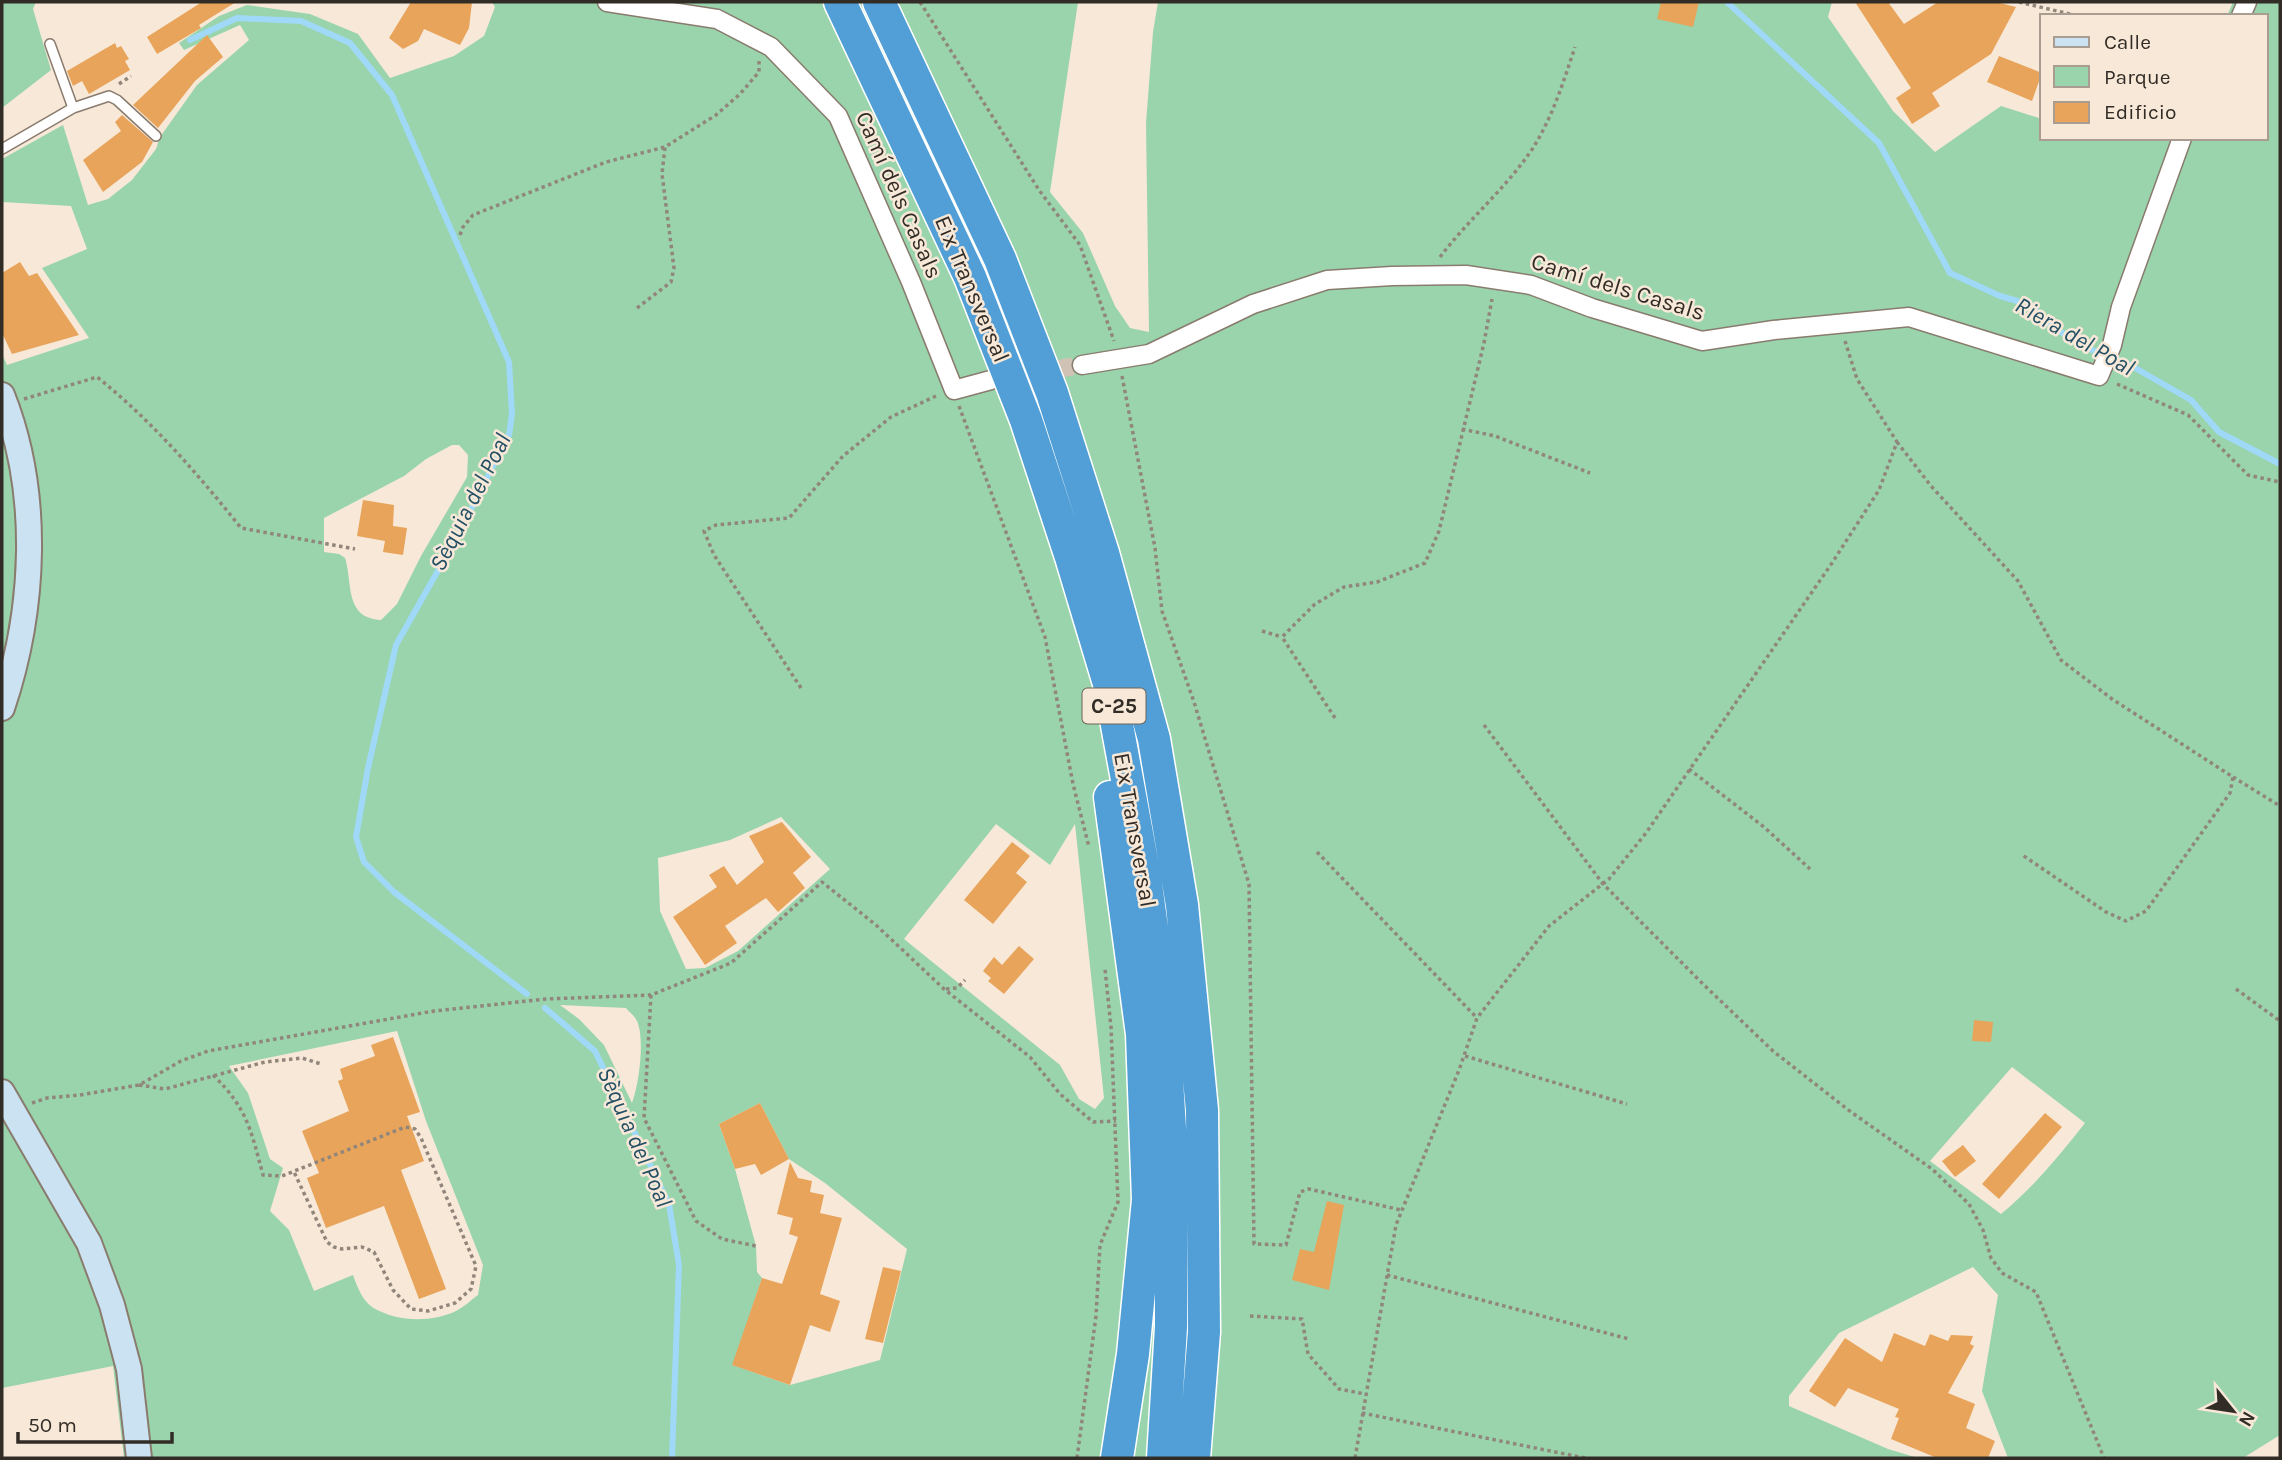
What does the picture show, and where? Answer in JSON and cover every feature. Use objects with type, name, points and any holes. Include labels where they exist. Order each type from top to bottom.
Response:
[{"type":"highway","name":"Eix Transversal","points":[[840,2],[970,277],[1026,420],[1110,687],[1145,877],[1162,1000],[1171,1144],[1171,1327],[1163,1458]]},
{"type":"highway","name":"Eix Transversal","points":[[879,2],[1000,259],[1052,393],[1103,553],[1154,739],[1182,905],[1202,1110],[1203,1332],[1194,1458]]},
{"type":"highway","points":[[1071,558],[1108,782],[1142,1034],[1148,1200],[1133,1354],[1117,1458]]},
{"type":"highway","points":[[1203,1332],[1210,1458]]},
{"type":"street","name":"Camí dels Casals","points":[[607,2],[717,19],[771,47],[838,116],[911,282],[954,390]]},
{"type":"street","points":[[2101,372],[2181,140]]},
{"type":"street","name":"Camí dels Casals","points":[[1082,365],[1149,354],[1253,304],[1326,280],[1466,275],[1531,285],[1592,308],[1702,341],[1774,330],[1909,317],[2101,372]]},
{"type":"street","points":[[954,390],[991,380]]},
{"type":"street","points":[[2,708],[23,621],[30,528],[22,471],[4,400]]},
{"type":"street","points":[[2,1092],[89,1243],[112,1305],[129,1369],[139,1458]]},
{"type":"lane","points":[[50,44],[73,108]]},
{"type":"lane","points":[[2,149],[73,108],[109,96],[117,100],[156,136]]},
{"type":"path","points":[[920,2],[1039,190],[1080,245],[1110,324],[1155,548],[1162,611],[1194,702],[1250,884],[1254,1244],[1286,1245],[1300,1192],[1309,1189],[1401,1210]]},
{"type":"path","points":[[2019,2],[2070,14]]},
{"type":"path","points":[[460,235],[473,215],[606,162],[665,148],[716,115],[740,94],[759,72],[760,42]]},
{"type":"path","points":[[1426,275],[1450,243],[1530,152],[1556,102],[1575,47]]},
{"type":"path","points":[[637,308],[671,282],[674,268],[662,174],[665,148]]},
{"type":"path","points":[[1282,637],[1315,604],[1344,587],[1377,582],[1425,563],[1439,531],[1484,343],[1495,279]]},
{"type":"path","points":[[1841,325],[1857,379],[1897,442],[1931,486],[2018,581],[2061,660],[2112,699],[2280,806]]},
{"type":"path","points":[[2101,372],[2188,415],[2248,475],[2280,481]]},
{"type":"path","points":[[4,400],[97,377],[131,404],[190,465],[241,528],[355,549]]},
{"type":"path","points":[[801,688],[713,555],[704,531],[716,525],[789,518],[843,456],[891,417],[954,390],[1045,637],[1073,784],[1090,850]]},
{"type":"path","points":[[1462,429],[1495,436],[1590,473]]},
{"type":"path","points":[[1355,1458],[1395,1225],[1464,1056],[1477,1017],[1549,926],[1604,884],[1646,833],[1832,563],[1879,490],[1897,442]]},
{"type":"path","points":[[1262,631],[1282,637],[1335,718]]},
{"type":"path","points":[[1484,725],[1604,884],[1773,1051],[1851,1112],[1932,1169],[1969,1204],[1983,1230],[1991,1258],[2002,1273],[2036,1292],[2104,1458]]},
{"type":"path","points":[[1689,769],[1764,827],[1810,869]]},
{"type":"path","points":[[2021,854],[2106,912],[2126,921],[2146,911],[2230,793],[2233,777]]},
{"type":"path","points":[[1317,852],[1477,1017]]},
{"type":"path","points":[[139,1085],[208,1051],[394,1018],[546,999],[651,995],[731,963],[822,882],[876,925],[944,989],[1030,1057],[1060,1094],[1093,1122],[1116,1121]]},
{"type":"path","points":[[1077,1458],[1096,1316],[1100,1245],[1118,1202],[1116,1121],[1104,958]]},
{"type":"path","points":[[944,989],[957,988],[965,980]]},
{"type":"path","points":[[2236,989],[2280,1021]]},
{"type":"path","points":[[651,995],[645,1118],[696,1221],[722,1239],[756,1246]]},
{"type":"path","points":[[1464,1056],[1627,1104]]},
{"type":"path","points":[[15,1114],[27,1104],[47,1098],[139,1085],[165,1089],[265,1062],[302,1058],[321,1064]]},
{"type":"path","points":[[213,1075],[227,1088],[247,1117],[263,1175],[282,1177],[294,1172],[404,1127],[415,1129],[476,1266],[471,1289],[455,1303],[428,1311],[411,1309],[393,1290],[374,1252],[362,1247],[342,1249],[327,1242],[294,1172]]},
{"type":"path","points":[[1387,1275],[1629,1339]]},
{"type":"path","points":[[1250,1316],[1302,1319],[1308,1354],[1339,1389],[1365,1394]]},
{"type":"path","points":[[1362,1413],[1585,1458]]},
{"type":"green space","points":[[2,2],[36,2],[33,9],[51,70],[2,108]]},
{"type":"green space","points":[[492,2],[1078,2],[1050,192],[1083,233],[1115,306],[1130,328],[1149,332],[1146,123],[1158,2],[1832,2],[1828,17],[1893,111],[1935,152],[2001,106],[2040,118],[2040,140],[2268,140],[2268,14],[2228,14],[2233,2],[2280,2],[2280,1435],[2243,1458],[2008,1458],[1982,1391],[1998,1295],[1973,1267],[1839,1333],[1789,1396],[1789,1406],[1888,1449],[1918,1458],[124,1458],[113,1366],[2,1388],[2,354],[7,365],[89,338],[42,268],[87,249],[71,206],[2,202],[2,159],[63,125],[88,205],[108,199],[132,180],[156,149],[160,137],[197,85],[249,40],[240,25],[184,50],[179,43],[219,16],[247,5],[310,14],[358,34],[390,78],[454,56],[484,36],[495,7]],"holes":[[[452,445],[459,445],[468,455],[467,477],[421,556],[397,604],[381,620],[369,618],[355,606],[345,558],[339,554],[324,552],[324,518],[404,476],[426,459]],[[781,817],[830,869],[738,951],[705,968],[686,969],[660,911],[658,858],[730,840]],[[996,824],[1050,865],[1075,824],[1104,1098],[1095,1109],[1079,1099],[1060,1065],[904,939]],[[560,1005],[626,1008],[635,1017],[641,1050],[632,1103],[604,1045],[579,1019]],[[397,1031],[426,1121],[483,1265],[478,1295],[446,1315],[414,1319],[392,1316],[372,1307],[363,1297],[353,1275],[314,1291],[289,1230],[270,1211],[283,1168],[270,1159],[248,1093],[229,1066]],[[2012,1067],[2085,1123],[2035,1182],[2001,1214],[1930,1161]],[[760,1103],[789,1159],[825,1183],[907,1249],[880,1360],[790,1385],[733,1365],[762,1278],[757,1272],[756,1246],[735,1169],[719,1124]]]},
{"type":"building","points":[[202,2],[236,2],[199,25],[201,28],[157,54],[147,37]]},
{"type":"building","points":[[411,2],[472,2],[469,28],[460,45],[424,29],[418,41],[403,49],[389,38]]},
{"type":"building","points":[[1661,2],[1699,2],[1693,27],[1657,19]]},
{"type":"building","points":[[1855,2],[1888,2],[1904,24],[1938,2],[1996,2],[2016,7],[1991,54],[1932,93],[1940,106],[1912,124],[1896,98],[1911,88]]},
{"type":"building","points":[[207,35],[223,57],[195,81],[158,128],[133,105]]},
{"type":"building","points":[[115,43],[117,48],[121,46],[129,59],[125,61],[130,70],[89,94],[82,81],[73,86],[67,71]]},
{"type":"building","points":[[1999,56],[2040,72],[2032,101],[1987,82]]},
{"type":"building","points":[[122,115],[153,142],[142,162],[103,192],[83,160],[121,131],[115,122]]},
{"type":"building","points":[[20,262],[29,276],[37,273],[79,335],[12,354],[2,333],[2,273]]},
{"type":"building","points":[[363,500],[394,505],[393,526],[407,528],[403,555],[383,552],[385,541],[357,536]]},
{"type":"building","points":[[782,822],[811,857],[793,873],[805,888],[778,912],[766,898],[725,926],[737,943],[705,965],[673,917],[717,887],[709,875],[724,866],[737,885],[764,862],[749,836]]},
{"type":"building","points":[[1012,842],[1030,856],[1016,873],[1027,882],[993,924],[964,900]]},
{"type":"building","points":[[1019,946],[1034,959],[1004,994],[988,981],[991,978],[983,971],[994,957],[1002,965]]},
{"type":"building","points":[[1974,1020],[1993,1022],[1991,1042],[1972,1041]]},
{"type":"building","points":[[393,1037],[420,1112],[407,1116],[424,1161],[401,1170],[446,1289],[419,1299],[384,1206],[326,1228],[307,1178],[319,1173],[302,1131],[349,1111],[338,1081],[343,1079],[340,1069],[375,1056],[371,1045]]},
{"type":"building","points":[[760,1103],[789,1159],[761,1175],[755,1164],[735,1169],[719,1124]]},
{"type":"building","points":[[2045,1113],[2062,1127],[1999,1199],[1982,1184]]},
{"type":"building","points":[[1963,1145],[1976,1161],[1955,1177],[1942,1161]]},
{"type":"building","points":[[790,1162],[798,1178],[812,1181],[810,1192],[824,1195],[820,1213],[842,1218],[820,1294],[840,1301],[830,1332],[810,1325],[790,1385],[732,1365],[762,1278],[782,1284],[798,1237],[789,1234],[793,1218],[777,1214]]},
{"type":"building","points":[[1327,1201],[1344,1205],[1329,1290],[1292,1280],[1300,1249],[1314,1252]]},
{"type":"building","points":[[883,1267],[901,1271],[883,1343],[865,1339]]},
{"type":"building","points":[[1894,1333],[1925,1346],[1930,1334],[1948,1341],[1951,1335],[1973,1336],[1970,1344],[1974,1346],[1948,1393],[1975,1404],[1966,1428],[1995,1441],[1988,1458],[1937,1458],[1891,1439],[1899,1418],[1895,1417],[1899,1409],[1848,1388],[1835,1407],[1809,1391],[1845,1338],[1882,1362]]},
{"type":"waterway","name":"Riera del Poal","points":[[1727,2],[1879,143],[1950,273],[2000,296],[2031,305],[2051,326],[2087,348],[2130,365],[2191,400],[2219,432],[2280,464]]},
{"type":"waterway","name":"Sèquia del Poal","points":[[190,40],[237,18],[301,21],[350,43],[392,95],[509,362],[512,414],[509,435],[453,544],[396,645],[368,768],[356,837],[364,862],[394,892],[527,994]]},
{"type":"waterway","name":"Sèquia del Poal","points":[[545,1008],[595,1051],[669,1204],[679,1265],[672,1458]]},
{"type":"tunnel","points":[[1002,378],[1082,365]]}]
